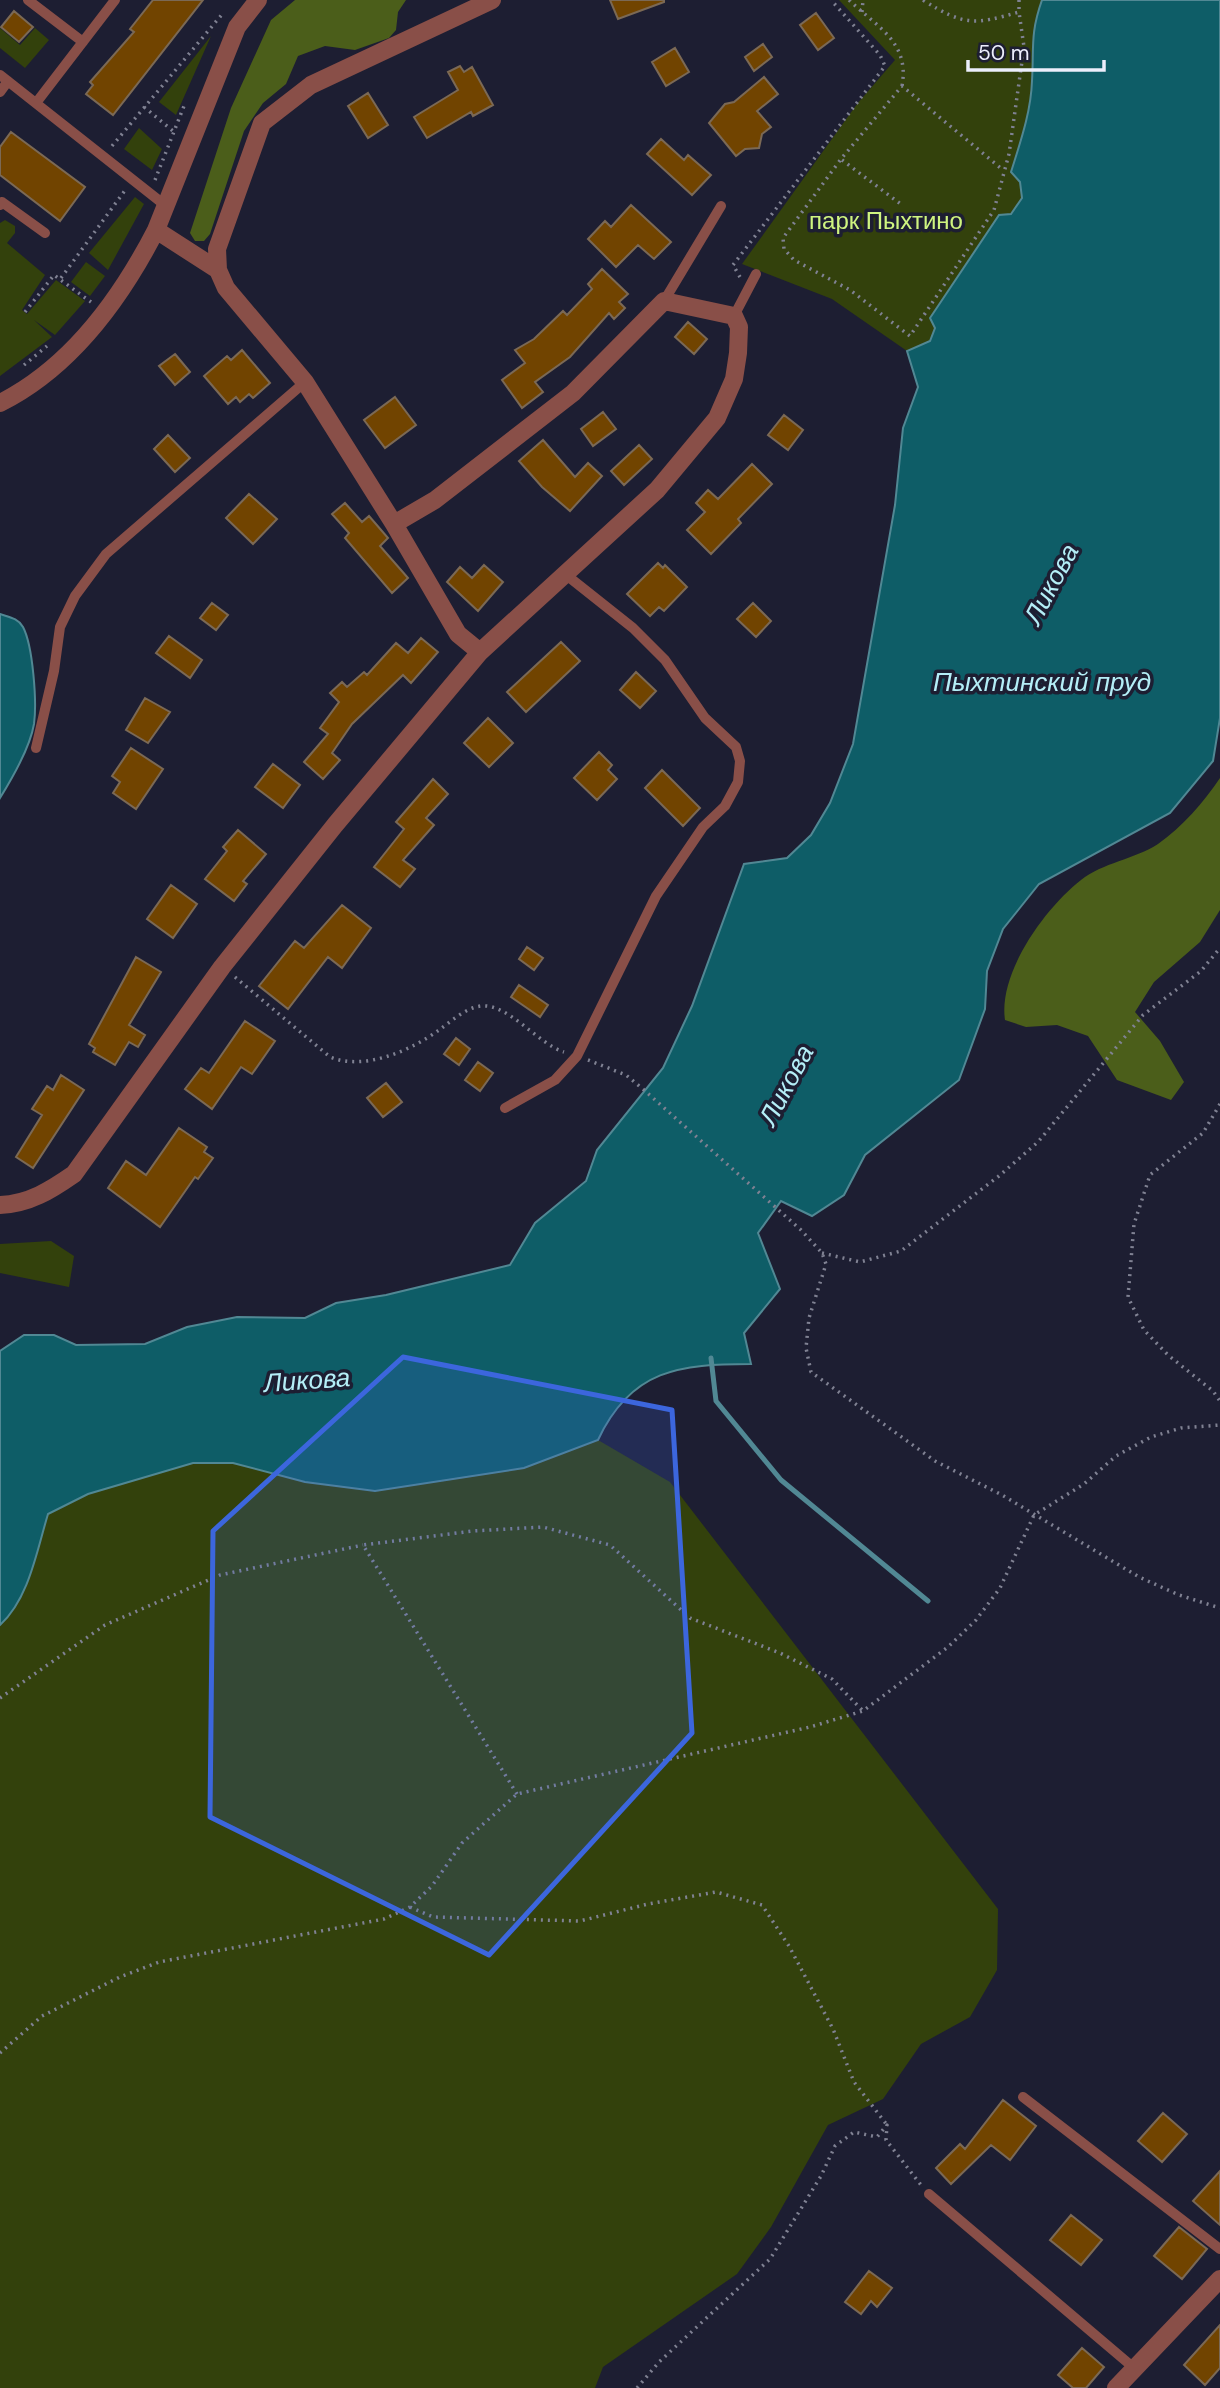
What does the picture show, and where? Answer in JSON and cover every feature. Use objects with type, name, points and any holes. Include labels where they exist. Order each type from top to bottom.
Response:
[{"type":"street","points":[[0,403],[79,346],[140,260],[166,206],[237,27],[258,0]]},
{"type":"street","points":[[480,652],[458,634],[394,524],[305,382],[226,288],[218,271],[217,249],[262,122],[311,85],[492,0]]},
{"type":"street","points":[[156,230],[218,271]]},
{"type":"street","points":[[0,1205],[15,1205],[38,1196],[74,1174],[222,967],[480,652],[656,490],[717,418],[734,379],[738,327],[734,317],[664,301],[573,393],[435,499],[394,524]]},
{"type":"street","points":[[1116,2388],[1220,2279]]},
{"type":"lane","points":[[28,0],[83,42]]},
{"type":"lane","points":[[36,103],[115,0]]},
{"type":"lane","points":[[0,92],[4,78],[134,178],[166,206]]},
{"type":"lane","points":[[0,205],[2,202],[44,233]]},
{"type":"lane","points":[[664,301],[721,206]]},
{"type":"lane","points":[[734,317],[756,274]]},
{"type":"lane","points":[[36,748],[54,671],[60,627],[75,596],[106,554],[305,382]]},
{"type":"lane","points":[[505,1108],[555,1080],[578,1056],[656,896],[703,827],[725,806],[738,782],[740,761],[736,747],[705,718],[665,660],[632,628],[565,574]]},
{"type":"lane","points":[[1023,2097],[1220,2249]]},
{"type":"lane","points":[[929,2194],[1134,2368]]},
{"type":"path","points":[[747,291],[733,265],[885,66],[880,55],[831,0]]},
{"type":"path","points":[[849,0],[891,38],[901,54],[905,70],[902,86],[841,159],[783,238],[784,249],[794,260],[850,290],[910,335],[994,210],[1009,154],[1024,47],[1019,0]]},
{"type":"path","points":[[862,12],[863,0]]},
{"type":"path","points":[[923,0],[945,13],[979,23],[1019,12]]},
{"type":"path","points":[[104,156],[229,6],[218,31]]},
{"type":"path","points":[[902,86],[1003,170]]},
{"type":"path","points":[[152,193],[157,169],[184,106]]},
{"type":"path","points":[[144,107],[173,131]]},
{"type":"path","points":[[841,159],[902,205]]},
{"type":"path","points":[[61,278],[134,178]]},
{"type":"path","points":[[25,312],[54,275],[91,301],[83,310]]},
{"type":"path","points":[[16,371],[48,345]]},
{"type":"path","points":[[822,1253],[860,1262],[901,1251],[999,1176],[1038,1142],[1143,1015],[1200,971],[1220,948]]},
{"type":"path","points":[[222,967],[330,1057],[346,1064],[406,1049],[467,1010],[482,1006],[496,1007],[559,1051],[626,1075],[802,1230],[822,1253],[826,1264],[809,1318],[806,1348],[811,1372],[935,1461],[1002,1494],[1139,1577],[1179,1595],[1220,1608]]},
{"type":"path","points":[[1220,1104],[1203,1133],[1150,1175],[1134,1224],[1128,1297],[1144,1330],[1168,1355],[1213,1391],[1220,1401]]},
{"type":"path","points":[[0,2053],[43,2016],[120,1977],[159,1962],[384,1919],[410,1907],[432,1886],[462,1843],[517,1794],[810,1727],[863,1711],[948,1647],[976,1620],[1000,1588],[1034,1515],[1084,1484],[1116,1456],[1151,1437],[1181,1428],[1220,1424]]},
{"type":"path","points":[[0,1698],[105,1625],[220,1575],[362,1545],[473,1531],[543,1527],[610,1545],[690,1618],[780,1653],[832,1679],[863,1711]]},
{"type":"path","points":[[362,1545],[517,1794]]},
{"type":"path","points":[[410,1907],[433,1917],[580,1922],[648,1904],[716,1892],[762,1905],[789,1946],[833,2029],[854,2082],[887,2124],[886,2140],[929,2194]]},
{"type":"path","points":[[637,2388],[659,2362],[770,2259],[821,2176],[835,2146],[854,2132],[877,2137],[887,2124]]},
{"type":"highlighted area","points":[[403,1357],[672,1410],[692,1733],[489,1955],[210,1817],[213,1531]]},
{"type":"green space","points":[[295,0],[406,0],[398,12],[396,30],[389,38],[355,50],[325,46],[298,56],[286,84],[263,103],[244,131],[210,234],[204,241],[195,241],[190,233],[231,108],[271,20]]},
{"type":"green space","name":"парк Пыхтино","points":[[839,0],[1042,0],[1034,32],[1030,104],[1011,172],[1020,182],[1022,198],[1011,214],[999,215],[931,317],[935,328],[930,341],[907,351],[832,299],[742,264],[857,104],[895,60]]},
{"type":"green space","points":[[0,28],[20,45],[35,28],[49,40],[25,68],[0,48]]},
{"type":"green space","points":[[211,36],[176,115],[159,102]]},
{"type":"green space","points":[[139,128],[162,149],[152,170],[124,149]]},
{"type":"green space","points":[[135,197],[144,204],[108,270],[89,253]]},
{"type":"green space","points":[[5,220],[15,226],[15,233],[7,243],[45,275],[22,310],[27,314],[56,280],[85,301],[55,335],[34,320],[52,337],[0,376],[0,223]]},
{"type":"green space","points":[[86,262],[105,276],[90,296],[71,282]]},
{"type":"green space","points":[[1220,778],[1220,910],[1200,942],[1154,982],[1135,1012],[1160,1041],[1184,1082],[1171,1100],[1117,1080],[1088,1036],[1057,1025],[1026,1027],[1005,1020],[1005,1002],[1016,962],[1039,924],[1067,892],[1089,874],[1158,844],[1192,814]]},
{"type":"green space","points":[[51,1241],[74,1256],[69,1287],[0,1273],[0,1244]]},
{"type":"green space","points":[[598,1440],[670,1482],[998,1909],[997,1970],[970,2017],[921,2044],[883,2099],[828,2125],[771,2227],[737,2274],[603,2367],[595,2388],[0,2388],[0,1625],[10,1614],[25,1588],[48,1514],[88,1494],[193,1463],[233,1463],[305,1482],[375,1491],[524,1468]]},
{"type":"water","name":"Пыхтинский пруд","points":[[1042,0],[1220,0],[1220,718],[1213,761],[1170,813],[1039,884],[1003,929],[987,971],[985,1009],[959,1080],[865,1155],[844,1195],[812,1216],[781,1201],[758,1233],[780,1289],[744,1333],[751,1364],[702,1366],[660,1375],[626,1398],[611,1416],[598,1440],[524,1468],[375,1491],[305,1482],[233,1463],[193,1463],[88,1494],[48,1514],[25,1588],[10,1614],[0,1625],[0,1351],[24,1335],[54,1335],[76,1345],[145,1344],[187,1327],[237,1317],[305,1318],[336,1303],[386,1295],[510,1265],[535,1223],[586,1181],[597,1150],[663,1068],[692,1006],[744,864],[787,858],[811,835],[830,803],[853,744],[895,505],[903,428],[918,387],[907,351],[930,341],[935,328],[930,318],[999,215],[1011,214],[1022,198],[1020,182],[1011,172],[1030,104],[1034,32]]},
{"type":"water","points":[[0,614],[13,618],[23,627],[32,660],[35,702],[34,724],[29,743],[0,798]]},
{"type":"building","points":[[153,0],[203,0],[113,115],[86,94],[93,85],[90,82],[134,32],[130,29]]},
{"type":"building","points":[[610,0],[664,0],[664,2],[618,19]]},
{"type":"building","points":[[14,11],[33,27],[19,42],[1,27]]},
{"type":"building","points":[[816,13],[834,38],[818,50],[800,25]]},
{"type":"building","points":[[763,44],[772,57],[754,71],[745,57]]},
{"type":"building","points":[[675,48],[689,72],[666,86],[652,62]]},
{"type":"building","points":[[460,66],[464,72],[472,67],[493,105],[473,116],[471,112],[427,138],[414,117],[458,90],[448,72]]},
{"type":"building","points":[[764,77],[778,94],[757,111],[771,127],[762,134],[759,148],[745,149],[736,156],[709,123],[725,104],[734,102]]},
{"type":"building","points":[[368,93],[388,125],[368,138],[348,106]]},
{"type":"building","points":[[11,132],[85,187],[60,221],[0,175],[0,147]]},
{"type":"building","points":[[661,139],[684,160],[688,155],[711,175],[692,195],[647,154]]},
{"type":"building","points":[[631,205],[671,242],[654,259],[638,245],[616,267],[588,239],[605,221],[611,227]]},
{"type":"building","points":[[602,269],[628,294],[619,302],[625,308],[614,319],[609,313],[570,357],[535,382],[543,392],[522,408],[502,380],[525,363],[515,350],[534,339],[563,311],[567,315],[592,289],[588,284]]},
{"type":"building","points":[[688,322],[707,339],[694,354],[675,337]]},
{"type":"building","points":[[242,350],[270,383],[253,398],[249,394],[240,402],[236,397],[228,404],[204,376],[227,356],[231,360]]},
{"type":"building","points":[[175,354],[190,372],[175,385],[159,366]]},
{"type":"building","points":[[395,397],[416,425],[385,448],[364,420]]},
{"type":"building","points":[[603,412],[616,429],[593,446],[581,429]]},
{"type":"building","points":[[784,415],[803,430],[788,450],[768,435]]},
{"type":"building","points":[[168,435],[190,458],[175,472],[154,449]]},
{"type":"building","points":[[543,440],[575,477],[588,463],[602,476],[570,511],[542,487],[519,461]]},
{"type":"building","points":[[639,445],[652,459],[624,485],[611,471]]},
{"type":"building","points":[[752,464],[772,484],[738,519],[741,523],[711,554],[687,530],[705,512],[696,503],[708,490],[718,499]]},
{"type":"building","points":[[249,494],[277,519],[253,544],[226,518]]},
{"type":"building","points":[[345,503],[362,522],[369,516],[388,538],[380,546],[408,578],[392,593],[345,538],[349,533],[332,514]]},
{"type":"building","points":[[658,563],[663,568],[665,565],[687,587],[664,611],[659,607],[650,616],[627,594]]},
{"type":"building","points":[[484,565],[503,582],[478,611],[447,582],[460,567],[472,578]]},
{"type":"building","points":[[212,603],[228,615],[216,630],[200,618]]},
{"type":"building","points":[[753,603],[771,621],[756,637],[737,619]]},
{"type":"building","points":[[169,636],[202,660],[190,678],[156,653]]},
{"type":"building","points":[[421,638],[438,652],[411,683],[403,675],[352,724],[332,753],[340,760],[323,779],[304,762],[328,734],[320,728],[339,702],[330,693],[342,682],[347,687],[364,672],[367,675],[396,643],[408,653]]},
{"type":"building","points":[[561,642],[580,661],[526,712],[507,692]]},
{"type":"building","points":[[636,672],[656,691],[640,708],[620,690]]},
{"type":"building","points":[[145,698],[170,712],[148,743],[126,730]]},
{"type":"building","points":[[488,718],[513,743],[489,767],[464,743]]},
{"type":"building","points":[[131,748],[163,769],[136,809],[113,793],[120,782],[112,776]]},
{"type":"building","points":[[599,752],[612,765],[608,770],[617,779],[597,800],[574,778]]},
{"type":"building","points":[[273,764],[300,785],[283,808],[255,787]]},
{"type":"building","points":[[662,770],[700,808],[683,826],[645,788]]},
{"type":"building","points":[[433,779],[448,794],[426,818],[434,825],[403,860],[415,869],[400,887],[374,867],[404,829],[396,822]]},
{"type":"building","points":[[238,830],[266,854],[243,881],[247,884],[234,901],[205,879],[227,851],[223,847]]},
{"type":"building","points":[[171,885],[197,904],[173,938],[147,919]]},
{"type":"building","points":[[342,905],[371,928],[342,968],[328,957],[288,1009],[259,986],[295,941],[304,948]]},
{"type":"building","points":[[527,947],[543,958],[534,970],[519,959]]},
{"type":"building","points":[[136,957],[161,972],[129,1025],[145,1035],[138,1047],[129,1042],[115,1065],[93,1052],[95,1048],[89,1044]]},
{"type":"building","points":[[519,985],[548,1005],[540,1017],[511,997]]},
{"type":"building","points":[[245,1021],[275,1041],[252,1074],[241,1067],[212,1109],[185,1089],[201,1068],[209,1073]]},
{"type":"building","points":[[456,1038],[470,1049],[459,1065],[444,1054]]},
{"type":"building","points":[[478,1062],[493,1073],[480,1091],[465,1080]]},
{"type":"building","points":[[61,1075],[84,1090],[33,1168],[16,1157],[42,1115],[32,1109],[47,1086],[53,1090]]},
{"type":"building","points":[[386,1083],[402,1102],[383,1117],[367,1098]]},
{"type":"building","points":[[179,1128],[207,1147],[204,1152],[213,1158],[198,1179],[195,1177],[160,1227],[108,1188],[126,1161],[146,1175]]},
{"type":"building","points":[[1003,2100],[1036,2126],[1010,2160],[991,2145],[951,2184],[936,2168],[960,2144],[965,2149]]},
{"type":"building","points":[[1163,2113],[1187,2134],[1162,2162],[1138,2141]]},
{"type":"building","points":[[1220,2171],[1220,2225],[1193,2201]]},
{"type":"building","points":[[1071,2215],[1102,2240],[1081,2265],[1050,2240]]},
{"type":"building","points":[[1179,2227],[1207,2249],[1182,2279],[1154,2256]]},
{"type":"building","points":[[869,2271],[892,2288],[877,2307],[871,2301],[861,2314],[845,2302]]},
{"type":"building","points":[[1220,2325],[1220,2368],[1205,2385],[1184,2365]]},
{"type":"building","points":[[1082,2348],[1104,2367],[1086,2388],[1073,2388],[1058,2375]]},
{"type":"waterway","points":[[711,1358],[716,1401],[781,1480],[928,1601]]},
{"type":"water label","name":"Ликова","points":[[1051,584]]},
{"type":"water label","name":"Ликова","points":[[786,1085]]},
{"type":"water label","name":"Ликова","points":[[307,1380]]}]
